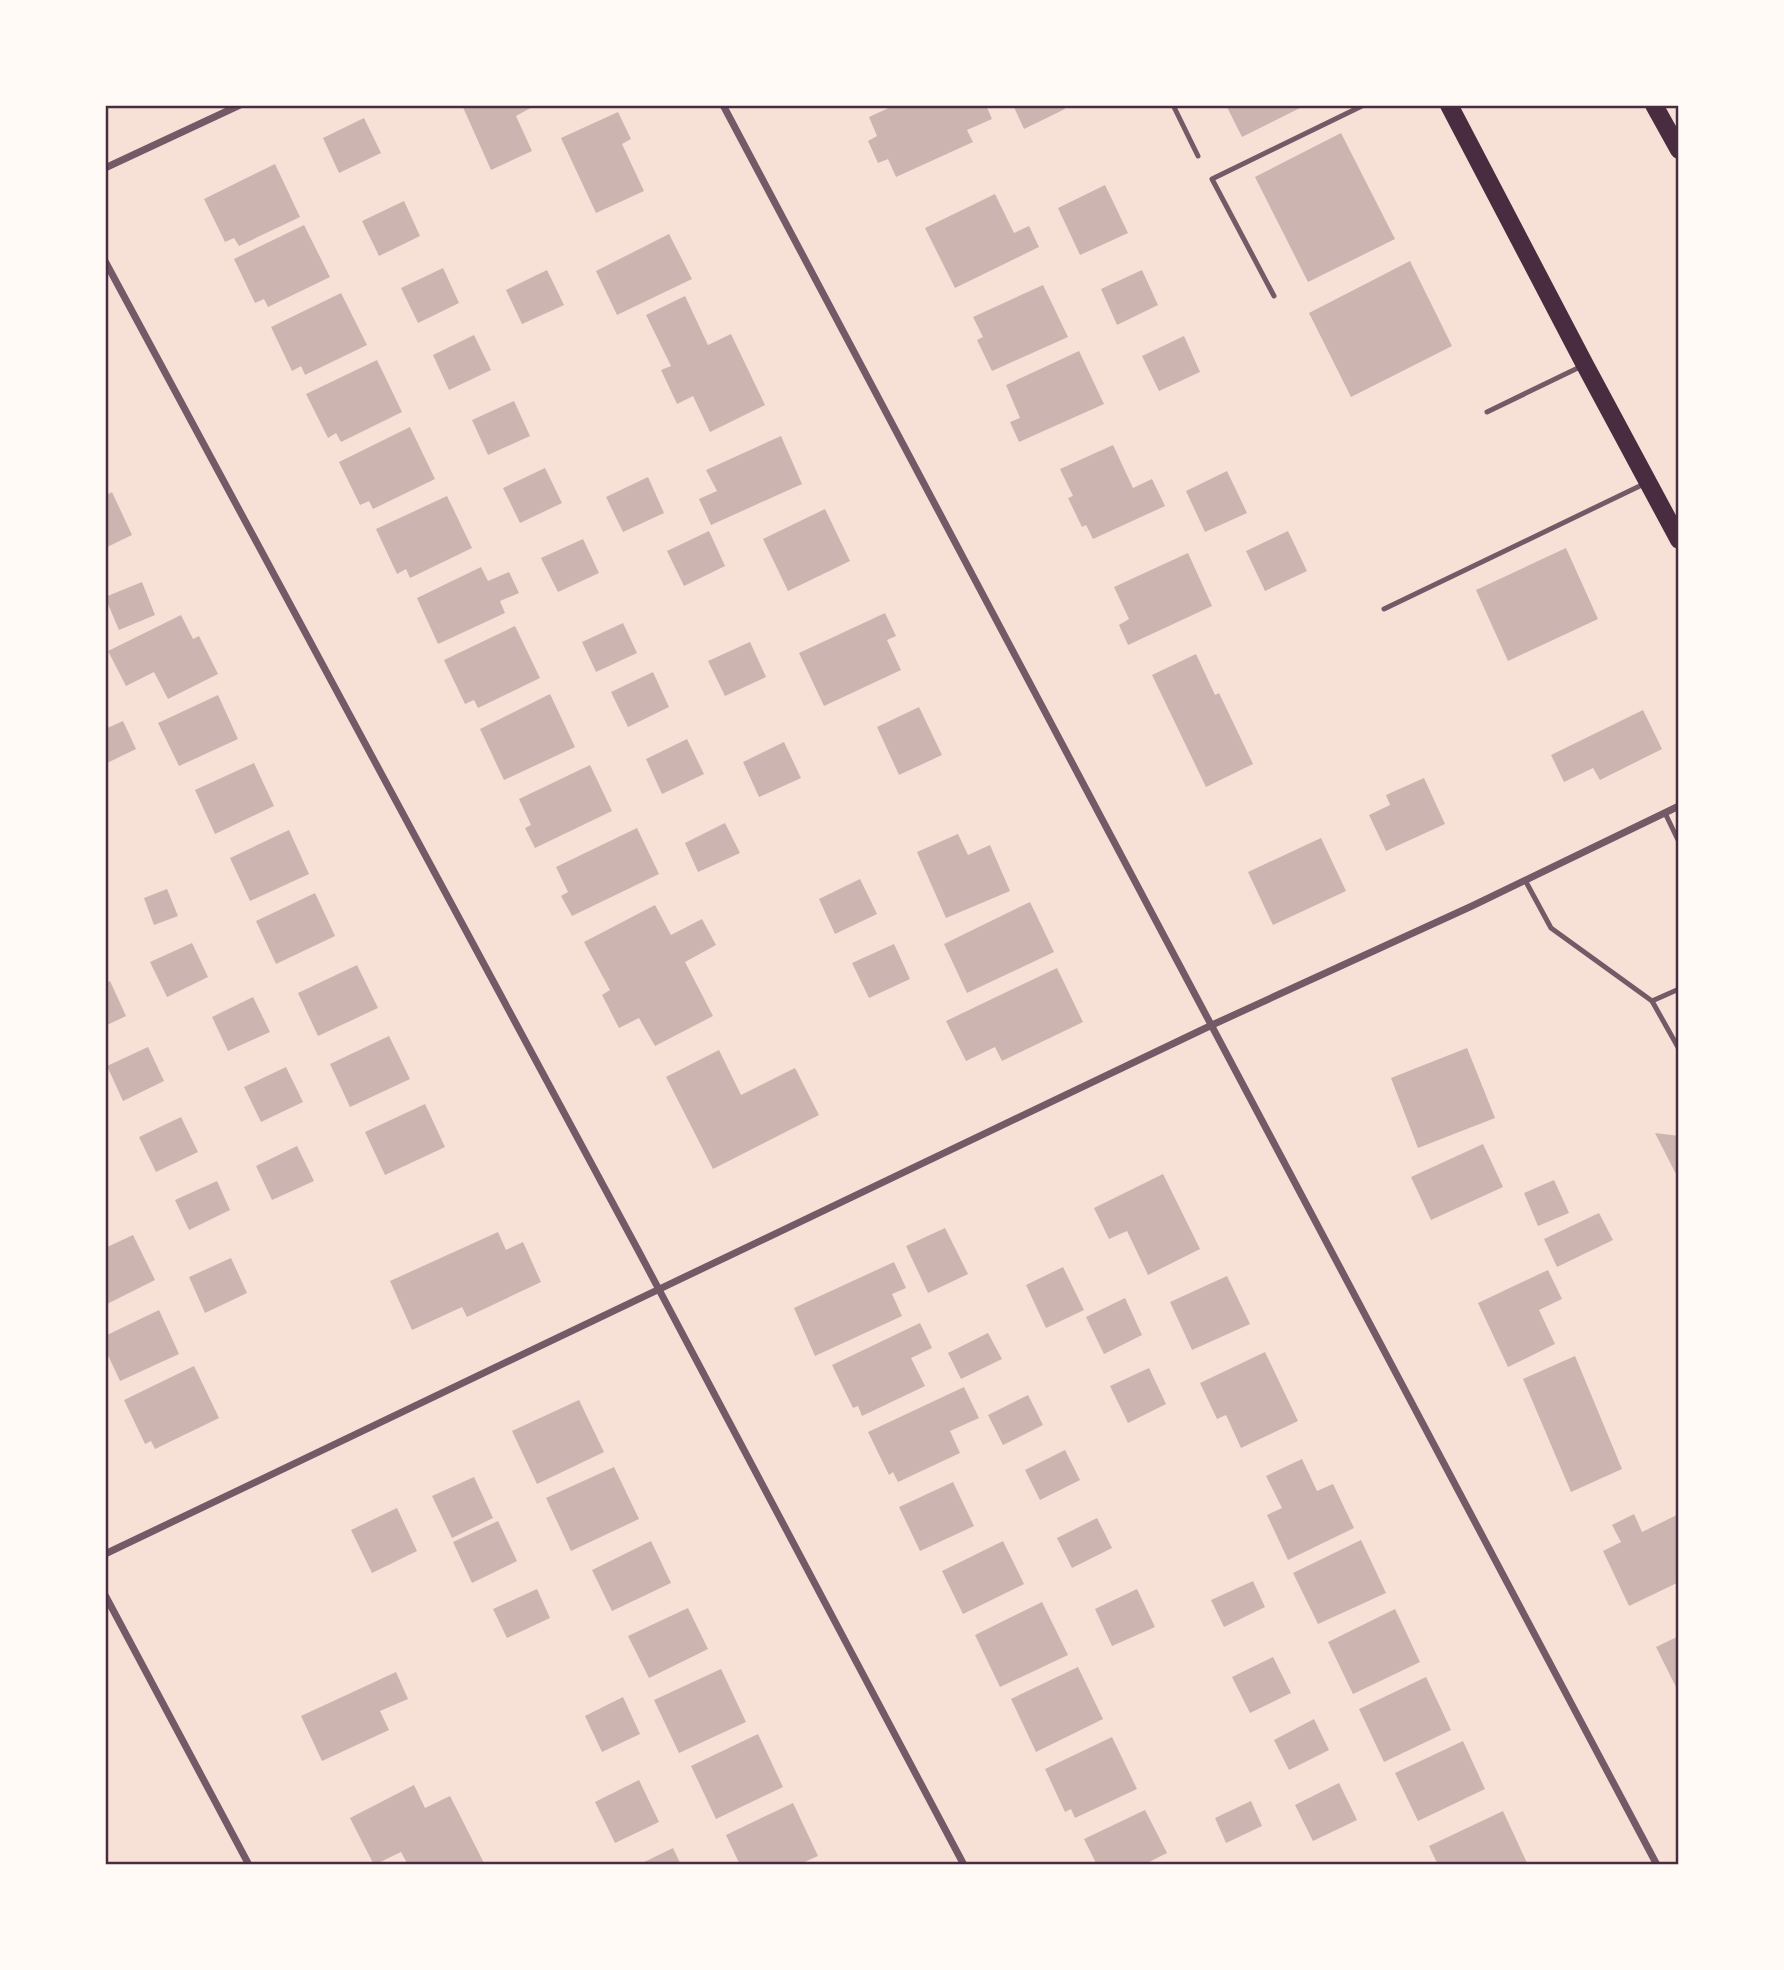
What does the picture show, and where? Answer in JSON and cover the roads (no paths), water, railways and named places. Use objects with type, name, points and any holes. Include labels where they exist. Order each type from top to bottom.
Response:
[{"type":"main road","points":[[1654,105],[1679,150]]},
{"type":"main road","points":[[1452,108],[1679,540]]},
{"type":"street","points":[[105,169],[240,105]]},
{"type":"street","points":[[723,105],[1657,1865]]},
{"type":"street","points":[[105,261],[659,1289],[964,1865]]},
{"type":"street","points":[[105,1554],[1212,1025],[1472,906],[1679,806]]},
{"type":"street","points":[[105,1595],[248,1865]]},
{"type":"lane","points":[[1173,105],[1198,156]]},
{"type":"lane","points":[[1273,296],[1212,179],[1364,105]]},
{"type":"lane","points":[[1487,412],[1585,365]]},
{"type":"lane","points":[[1384,609],[1648,482]]},
{"type":"lane","points":[[1665,813],[1679,842]]},
{"type":"lane","points":[[1525,880],[1551,928],[1652,1001],[1679,1049]]},
{"type":"lane","points":[[1652,1001],[1679,989]]}]
